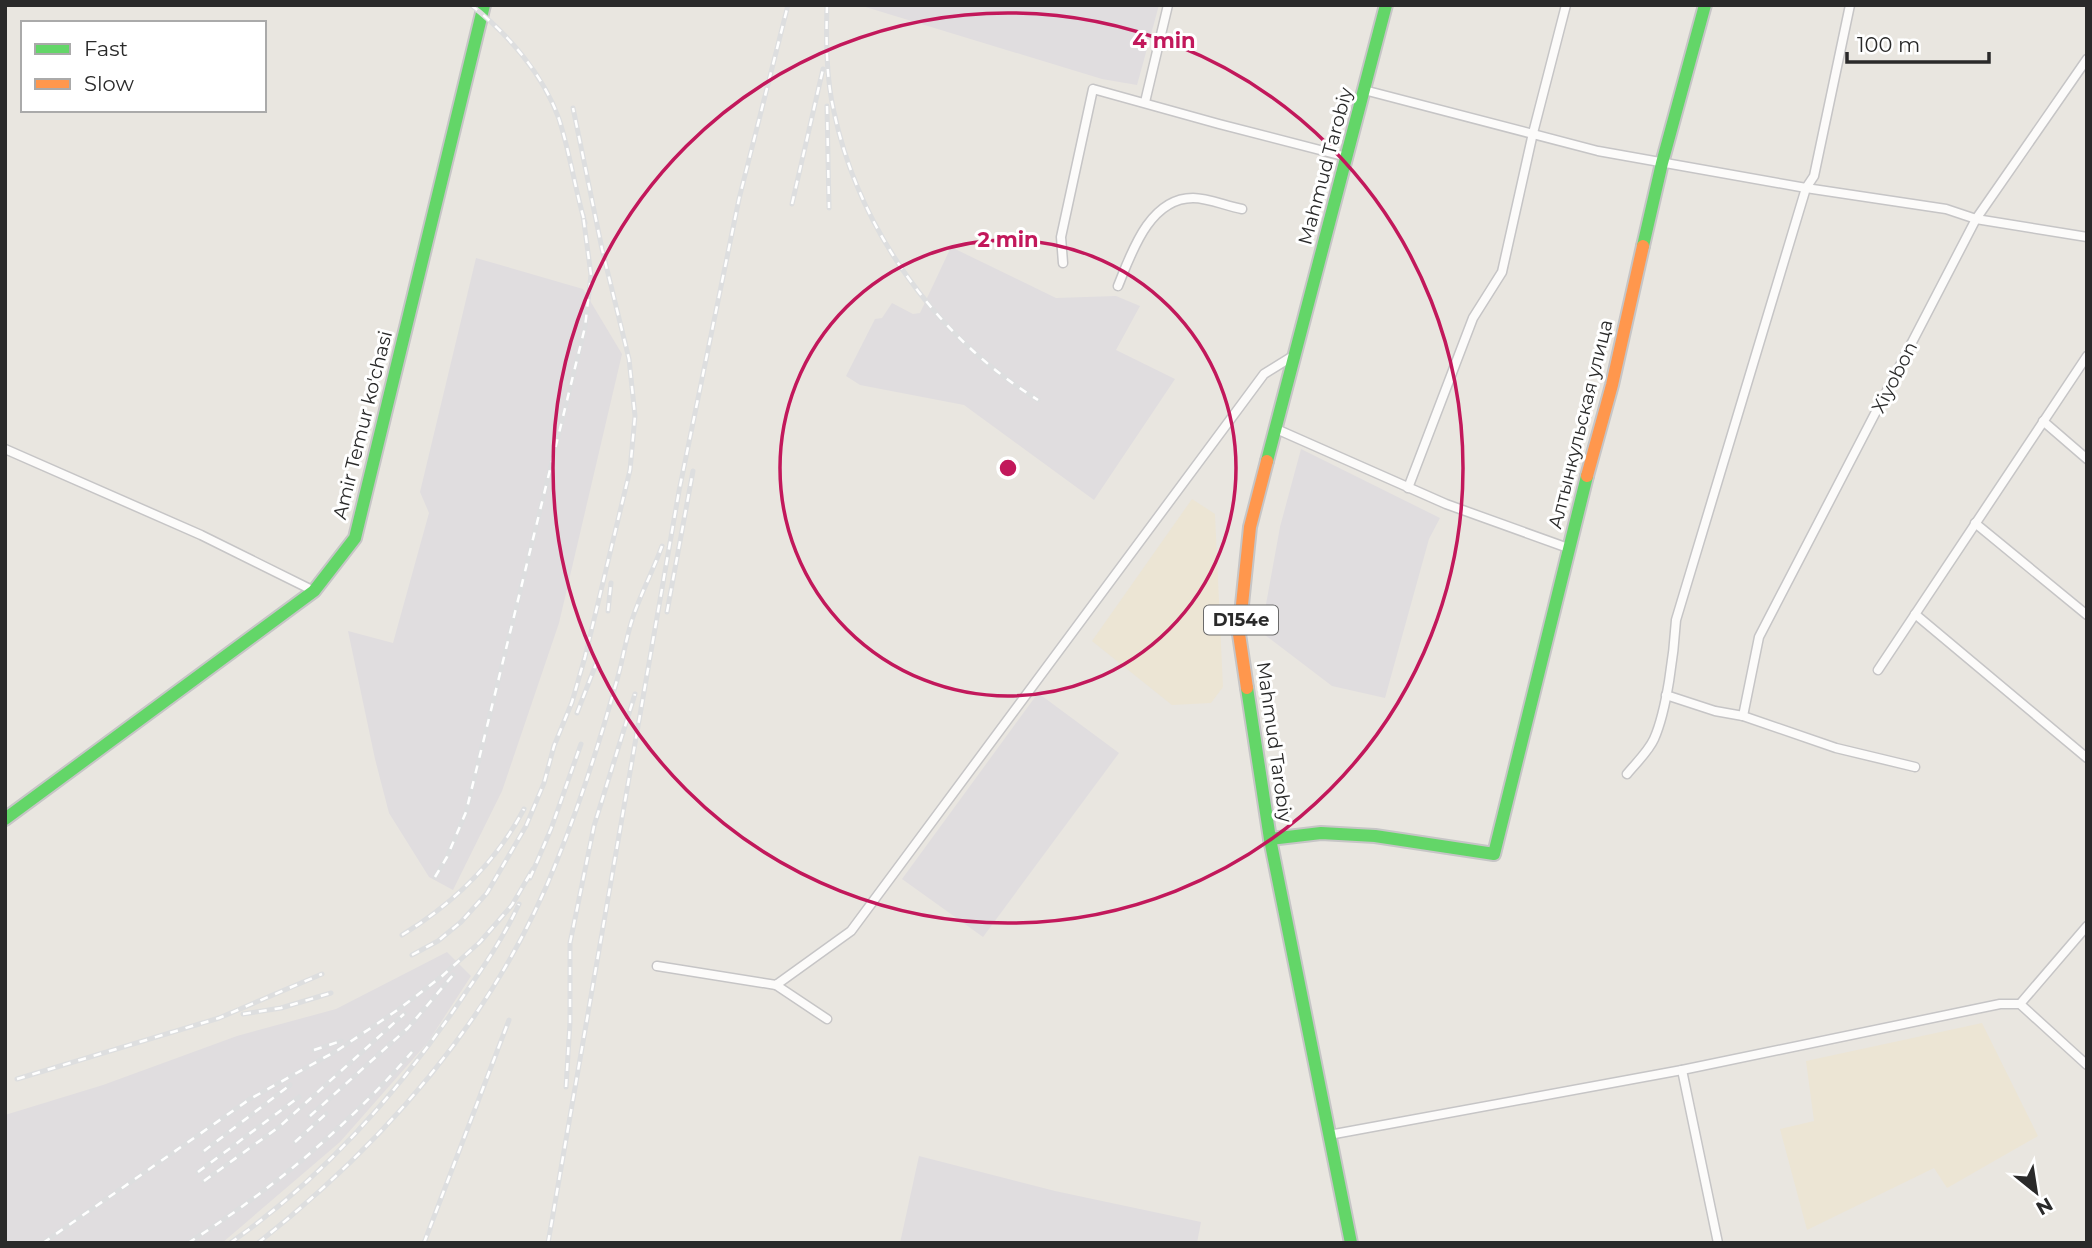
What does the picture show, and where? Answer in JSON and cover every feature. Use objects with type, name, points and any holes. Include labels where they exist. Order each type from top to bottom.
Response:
[{"type":"street","name":"Amir Temur ko'chasi","points":[[5,819],[314,591],[355,538],[484,5]]},
{"type":"street","points":[[1145,102],[1168,5]]},
{"type":"street","name":"Mahmud Tarobiy","points":[[1351,1243],[1270,839],[1239,634],[1250,527],[1386,5]]},
{"type":"street","points":[[1408,488],[1473,318],[1502,272],[1533,133],[1566,5]]},
{"type":"street","name":"Алтынкульская улица","points":[[1270,839],[1321,833],[1368,836],[1494,854],[1568,548],[1612,384],[1662,163],[1705,5]]},
{"type":"street","points":[[1627,774],[1653,740],[1665,695],[1676,620],[1806,188],[1814,176],[1850,5]]},
{"type":"street","name":"Xiyobon","points":[[1743,716],[1759,637],[1976,219],[2087,59]]},
{"type":"street","points":[[1063,263],[1060,237],[1093,89],[1347,157]]},
{"type":"street","points":[[1364,90],[1598,151],[1806,188],[1946,209],[1976,219],[2087,237]]},
{"type":"street","points":[[1118,286],[1146,223],[1168,206],[1194,198],[1241,209]]},
{"type":"street","points":[[776,985],[851,931],[1264,374],[1293,356]]},
{"type":"street","points":[[1878,670],[2087,356]]},
{"type":"street","points":[[2043,421],[2087,459]]},
{"type":"street","points":[[1275,428],[1446,504],[1568,548]]},
{"type":"street","points":[[5,449],[201,535],[314,591]]},
{"type":"street","points":[[1975,523],[2087,615]]},
{"type":"street","points":[[1914,614],[2087,758]]},
{"type":"street","points":[[1665,695],[1715,711],[1743,716],[1836,748],[1915,767]]},
{"type":"street","points":[[2020,1004],[2087,926]]},
{"type":"street","points":[[657,966],[776,985],[827,1019]]},
{"type":"street","points":[[1329,1135],[1682,1070],[2000,1004],[2020,1004],[2087,1065]]},
{"type":"street","points":[[1682,1070],[1718,1243]]},
{"type":"shaded area","points":[[859,5],[1159,5],[1137,85],[1102,79]]},
{"type":"shaded area","points":[[951,247],[1056,298],[1116,296],[1140,306],[1116,350],[1175,379],[1094,500],[964,405],[860,385],[846,376],[875,319],[882,318],[892,303],[913,314],[920,313]]},
{"type":"shaded area","points":[[476,258],[583,289],[622,354],[559,623],[502,791],[453,890],[429,877],[389,813],[348,631],[393,643],[429,513],[420,492]]},
{"type":"shaded area","points":[[1301,449],[1440,518],[1429,539],[1385,698],[1332,686],[1261,632],[1280,527]]},
{"type":"shaded area","points":[[1192,499],[1215,514],[1223,687],[1211,703],[1172,705],[1092,641]]},
{"type":"shaded area","points":[[1038,693],[1119,753],[983,937],[902,879]]},
{"type":"shaded area","points":[[447,952],[471,976],[428,1042],[340,1142],[222,1243],[5,1243],[5,1115],[103,1085],[237,1036],[336,1009]]},
{"type":"shaded area","points":[[1982,1023],[2038,1136],[1947,1188],[1934,1168],[1807,1230],[1780,1129],[1814,1121],[1806,1061]]},
{"type":"shaded area","points":[[919,1156],[1055,1191],[1201,1222],[1197,1243],[900,1243]]},
{"type":"railway","points":[[471,5],[511,42],[544,86],[563,132],[585,223]]},
{"type":"railway","points":[[548,1243],[679,491],[739,199],[788,5]]},
{"type":"railway","points":[[827,5],[828,72],[834,112],[862,197],[883,238],[907,276],[935,312],[967,345],[1001,374],[1038,400]]},
{"type":"railway","points":[[792,204],[823,69]]},
{"type":"railway","points":[[827,106],[829,208]]},
{"type":"railway","points":[[412,955],[438,941],[461,922],[487,893],[526,826],[572,702],[630,470],[635,416],[629,359],[602,249],[573,108]]},
{"type":"railway","points":[[435,877],[447,857],[466,812],[585,327],[591,275],[583,215]]},
{"type":"railway","points":[[667,612],[693,471]]},
{"type":"railway","points":[[258,1243],[351,1162],[394,1117],[471,1021],[504,969],[533,915],[566,837],[602,730],[632,620],[662,546]]},
{"type":"railway","points":[[608,611],[611,583]]},
{"type":"railway","points":[[577,713],[596,664]]},
{"type":"railway","points":[[566,1087],[570,1022],[570,943],[594,826],[635,694]]},
{"type":"railway","points":[[530,878],[551,829],[581,744]]},
{"type":"railway","points":[[402,935],[439,910],[472,880],[500,847],[524,809]]},
{"type":"railway","points":[[43,1243],[250,1099],[338,1050],[441,977],[480,942],[512,905],[533,869]]},
{"type":"railway","points":[[230,1243],[264,1218],[329,1161],[387,1098],[440,1030],[500,940],[519,904]]},
{"type":"railway","points":[[17,1079],[219,1018],[322,974]]},
{"type":"railway","points":[[310,1116],[408,1028],[453,975]]},
{"type":"railway","points":[[243,1014],[281,1008],[331,993]]},
{"type":"railway","points":[[204,1181],[279,1127],[404,1014]]},
{"type":"railway","points":[[424,1243],[509,1020]]},
{"type":"railway","points":[[314,1050],[341,1041]]},
{"type":"railway","points":[[188,1243],[219,1223],[307,1156],[361,1106],[412,1052]]},
{"type":"railway","points":[[204,1151],[290,1085]]},
{"type":"railway","points":[[198,1172],[299,1097]]},
{"type":"railway","points":[[295,1142],[326,1114]]},
{"type":"traffic: fast","points":[[5,819],[314,591],[355,538],[484,5]]},
{"type":"traffic: fast","points":[[1267,461],[1386,5]]},
{"type":"traffic: fast","points":[[1643,246],[1662,163],[1705,5]]},
{"type":"traffic: fast","points":[[1270,839],[1321,833],[1375,836],[1494,854],[1587,476]]},
{"type":"traffic: fast","points":[[1247,688],[1270,839],[1351,1243]]},
{"type":"traffic: slow","points":[[1587,476],[1612,385],[1643,246]]},
{"type":"traffic: slow","points":[[1247,688],[1239,634],[1250,527],[1267,461]]}]
